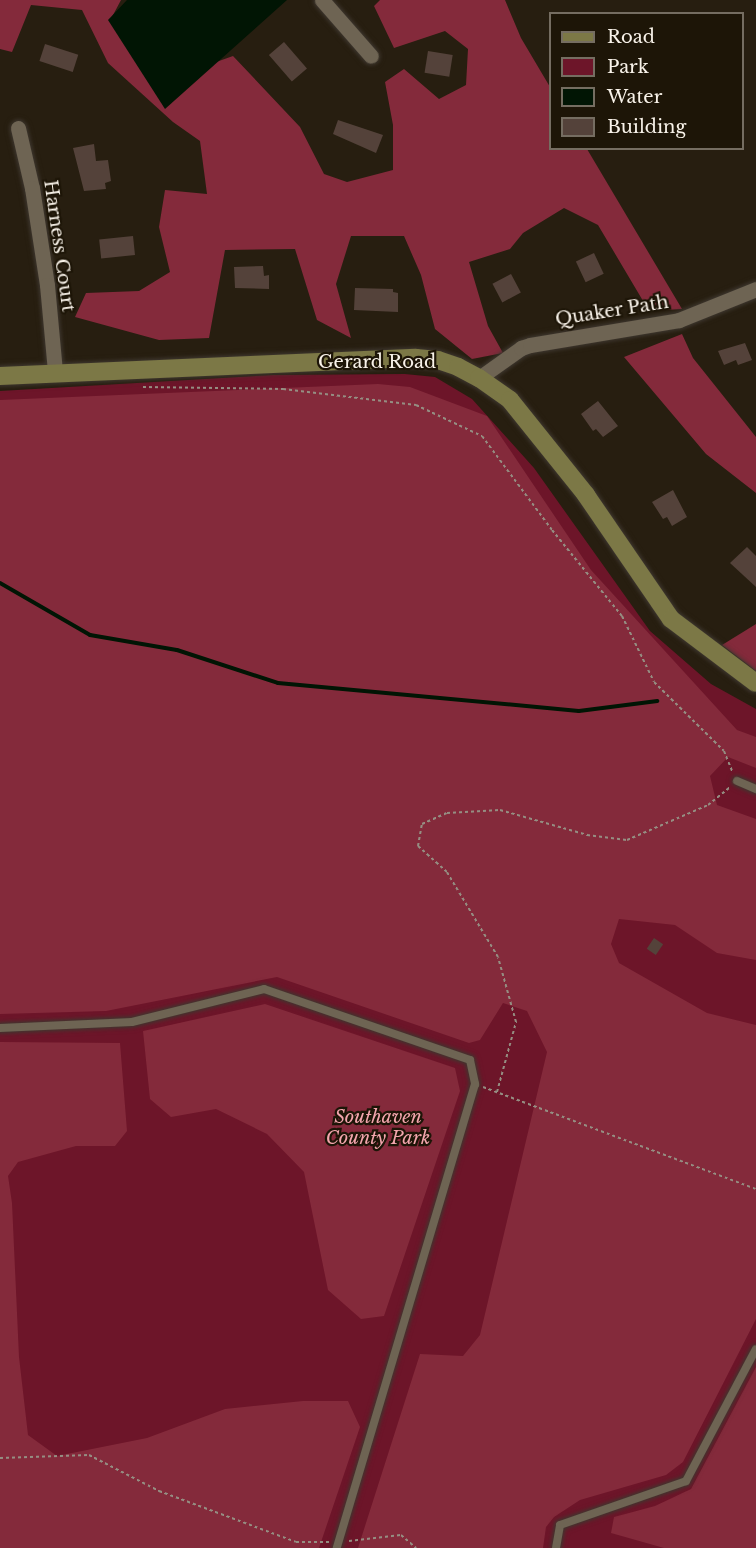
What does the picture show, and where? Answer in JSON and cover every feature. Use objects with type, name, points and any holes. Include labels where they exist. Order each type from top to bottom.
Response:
[{"type":"street","points":[[322,0],[370,56]]},
{"type":"street","name":"Harness Court","points":[[18,128],[32,188],[47,285],[55,372]]},
{"type":"street","name":"Quaker Path","points":[[479,378],[521,348],[530,345],[679,320],[756,289]]},
{"type":"street","name":"Gerard Road","points":[[0,376],[416,358],[438,360],[479,378],[510,400],[586,495],[671,619],[756,683]]},
{"type":"lane","points":[[737,781],[756,789]]},
{"type":"lane","points":[[0,1028],[132,1022],[264,989],[470,1060],[475,1084],[338,1545]]},
{"type":"lane","points":[[556,1548],[560,1525],[686,1482],[756,1350]]},
{"type":"path","points":[[134,387],[283,389],[416,405],[482,436],[552,530],[622,616],[654,682],[724,751],[737,781],[708,805],[627,840],[587,835],[500,810],[447,813],[422,824],[418,846],[447,872],[498,957],[516,1022],[497,1092]]},
{"type":"path","points":[[475,1084],[756,1189]]},
{"type":"path","points":[[0,1458],[89,1455],[159,1491],[296,1542],[338,1545],[401,1535],[416,1548]]},
{"type":"green space","points":[[0,0],[121,0],[112,17],[205,66],[233,56],[300,127],[324,174],[347,182],[393,170],[393,125],[385,82],[404,69],[439,99],[466,85],[468,49],[445,31],[394,48],[374,6],[380,0],[505,0],[521,38],[549,85],[549,150],[588,150],[682,309],[649,311],[598,225],[564,208],[523,233],[510,249],[469,262],[488,326],[503,353],[472,359],[435,329],[421,275],[404,236],[351,236],[336,284],[351,338],[317,320],[295,249],[225,250],[209,338],[159,340],[75,317],[86,293],[139,291],[170,272],[159,227],[165,190],[207,194],[200,141],[173,122],[108,63],[82,10],[31,5],[12,52],[0,49]]},
{"type":"green space","points":[[682,334],[693,358],[756,437],[756,493],[706,454],[624,357]]},
{"type":"green space","name":"Southaven County Park","points":[[405,374],[435,377],[472,399],[534,468],[650,631],[711,684],[756,709],[756,1548],[0,1548],[0,391],[273,375]]},
{"type":"green space","name":"Southaven County Park","points":[[378,384],[410,387],[487,416],[591,570],[737,730],[756,737],[756,768],[728,757],[710,776],[717,805],[756,819],[756,960],[717,953],[675,925],[619,919],[611,944],[619,963],[707,1013],[756,1025],[756,1319],[683,1462],[666,1475],[580,1500],[554,1517],[546,1527],[543,1548],[358,1548],[420,1354],[463,1356],[480,1335],[547,1052],[527,1011],[503,1003],[480,1040],[469,1043],[277,977],[106,1011],[0,1014],[0,400]]},
{"type":"green space","points":[[756,624],[756,671],[722,645]]},
{"type":"green space","points":[[265,1004],[455,1068],[460,1091],[384,1316],[361,1319],[328,1290],[304,1172],[267,1134],[216,1109],[171,1117],[150,1099],[143,1031]]},
{"type":"green space","points":[[0,1042],[120,1043],[127,1131],[115,1146],[76,1146],[18,1162],[8,1176],[12,1203],[19,1357],[28,1435],[57,1456],[147,1438],[225,1409],[303,1401],[348,1401],[360,1427],[319,1548],[0,1548]]},
{"type":"green space","points":[[756,1367],[756,1548],[664,1548],[611,1533],[614,1517],[655,1506],[691,1489]]},
{"type":"water","points":[[127,0],[287,0],[165,109],[108,20]]},
{"type":"building","points":[[284,42],[307,68],[292,82],[269,55]]},
{"type":"building","points":[[45,44],[78,55],[73,72],[39,61]]},
{"type":"building","points":[[428,51],[453,55],[449,77],[425,73]]},
{"type":"building","points":[[338,120],[383,135],[376,153],[333,134]]},
{"type":"building","points":[[94,144],[96,161],[108,160],[111,181],[105,183],[106,189],[84,191],[73,148]]},
{"type":"building","points":[[133,236],[135,255],[101,258],[99,240]]},
{"type":"building","points":[[594,253],[604,274],[586,282],[576,261]]},
{"type":"building","points":[[263,266],[264,276],[269,275],[269,289],[235,288],[234,267]]},
{"type":"building","points":[[511,274],[521,293],[502,302],[492,284]]},
{"type":"building","points":[[355,288],[393,289],[393,292],[398,293],[398,312],[354,310]]},
{"type":"building","points":[[745,343],[752,360],[738,365],[736,360],[724,365],[718,351]]},
{"type":"building","points":[[598,401],[618,426],[603,437],[596,429],[593,431],[581,414]]},
{"type":"building","points":[[673,490],[687,517],[672,526],[667,517],[663,519],[652,502]]},
{"type":"building","points":[[747,547],[756,556],[756,587],[730,563]]},
{"type":"building","points":[[654,938],[663,944],[656,955],[647,949]]},
{"type":"waterway","points":[[0,583],[90,635],[177,650],[278,683],[579,711],[657,701]]}]
